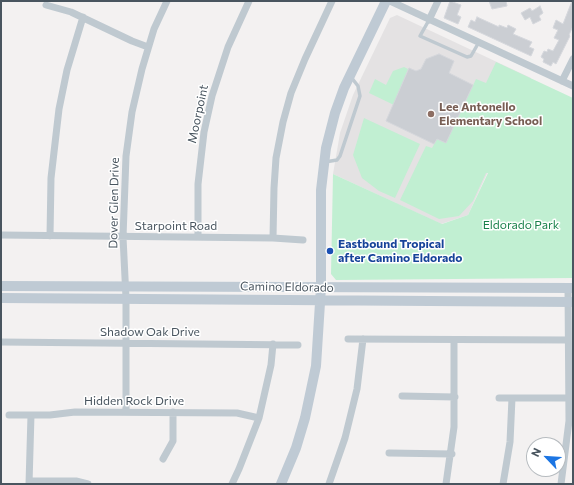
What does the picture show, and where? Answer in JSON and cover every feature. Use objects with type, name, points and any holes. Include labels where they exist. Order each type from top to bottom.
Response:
[{"type":"main road","points":[[281,484],[296,448],[305,418],[316,366],[321,301],[321,190],[324,163],[335,113],[350,76],[386,1]]},
{"type":"main road","name":"Camino Eldorado","points":[[1,286],[570,288]]},
{"type":"main road","name":"Camino Eldorado","points":[[1,298],[570,302]]},
{"type":"street","name":"Dover Glen Drive","points":[[126,412],[126,286],[123,237],[126,156],[132,112],[148,47],[167,1]]},
{"type":"street","name":"Moorpoint","points":[[198,237],[198,184],[204,132],[212,96],[228,47],[249,1]]},
{"type":"street","points":[[273,238],[276,158],[283,122],[291,92],[332,1]]},
{"type":"street","points":[[390,1],[573,86]]},
{"type":"street","points":[[429,20],[438,1]]},
{"type":"street","points":[[46,5],[83,18],[148,47]]},
{"type":"street","points":[[50,236],[51,178],[59,109],[68,70],[83,18]]},
{"type":"street","points":[[562,81],[573,59]]},
{"type":"street","name":"Starpoint Road","points":[[1,235],[273,238],[303,240]]},
{"type":"street","points":[[561,484],[566,450],[569,398],[568,340],[570,288]]},
{"type":"street","points":[[348,339],[568,340]]},
{"type":"street","points":[[329,484],[345,438],[357,389],[362,339]]},
{"type":"street","points":[[446,484],[452,454],[455,397],[454,340]]},
{"type":"street","name":"Shadow Oak Drive","points":[[1,342],[298,345]]},
{"type":"street","points":[[232,484],[259,418],[271,365],[273,344]]},
{"type":"street","points":[[402,396],[455,397]]},
{"type":"street","points":[[499,398],[569,398]]},
{"type":"street","points":[[503,484],[510,442],[512,398]]},
{"type":"street","name":"Hidden Rock Drive","points":[[9,415],[75,412],[174,412],[237,413],[259,418]]},
{"type":"street","points":[[163,459],[173,441],[174,412]]},
{"type":"street","points":[[31,415],[29,482],[76,481],[88,484]]},
{"type":"street","points":[[389,453],[452,454]]},
{"type":"lane","points":[[429,20],[420,36],[467,57],[471,56],[479,42]]},
{"type":"lane","points":[[324,163],[337,160],[340,156],[360,96],[358,86],[350,76]]},
{"type":"shaded area","name":"Lee Antonello Elementary School","points":[[397,15],[531,78],[468,215],[441,224],[333,174],[340,133],[353,95],[390,18]]},
{"type":"green space","name":"Eldorado Park","points":[[496,62],[573,98],[573,278],[336,280],[331,274],[333,174],[442,224],[468,215],[488,173],[486,173],[473,201],[459,216],[439,219],[400,200],[426,146],[432,148],[437,139],[446,143],[476,79],[486,83]]},
{"type":"green space","points":[[404,67],[408,69],[394,105],[369,93],[375,79],[386,85],[393,71]]},
{"type":"green space","points":[[364,118],[420,144],[395,198],[379,191],[362,178],[353,155]]},
{"type":"building","points":[[450,1],[461,5],[457,15],[461,17],[458,24],[444,18]]},
{"type":"building","points":[[489,1],[506,1],[507,6],[492,9]]},
{"type":"building","points":[[572,1],[573,26],[569,35],[570,36],[556,64],[553,62],[551,66],[543,62],[544,59],[541,57],[544,51],[547,52],[548,49],[553,51],[559,40],[554,38],[558,30],[553,28],[556,20],[563,24]]},
{"type":"building","points":[[540,6],[543,13],[539,16],[541,20],[533,24],[530,17],[525,20],[521,13],[530,8],[532,11]]},
{"type":"building","points":[[477,17],[499,27],[499,25],[507,28],[508,25],[516,29],[513,34],[532,42],[529,47],[534,49],[531,56],[468,27],[471,20],[475,22]]},
{"type":"building","points":[[439,54],[454,61],[449,73],[473,85],[446,143],[437,139],[434,144],[386,121],[409,68],[416,71],[421,69],[426,59]]},
{"type":"place","name":"Lee Antonello Elementary School","points":[[431,114]]},
{"type":"place","name":"Eastbound Tropical after Camino Eldorado","points":[[330,251]]}]
